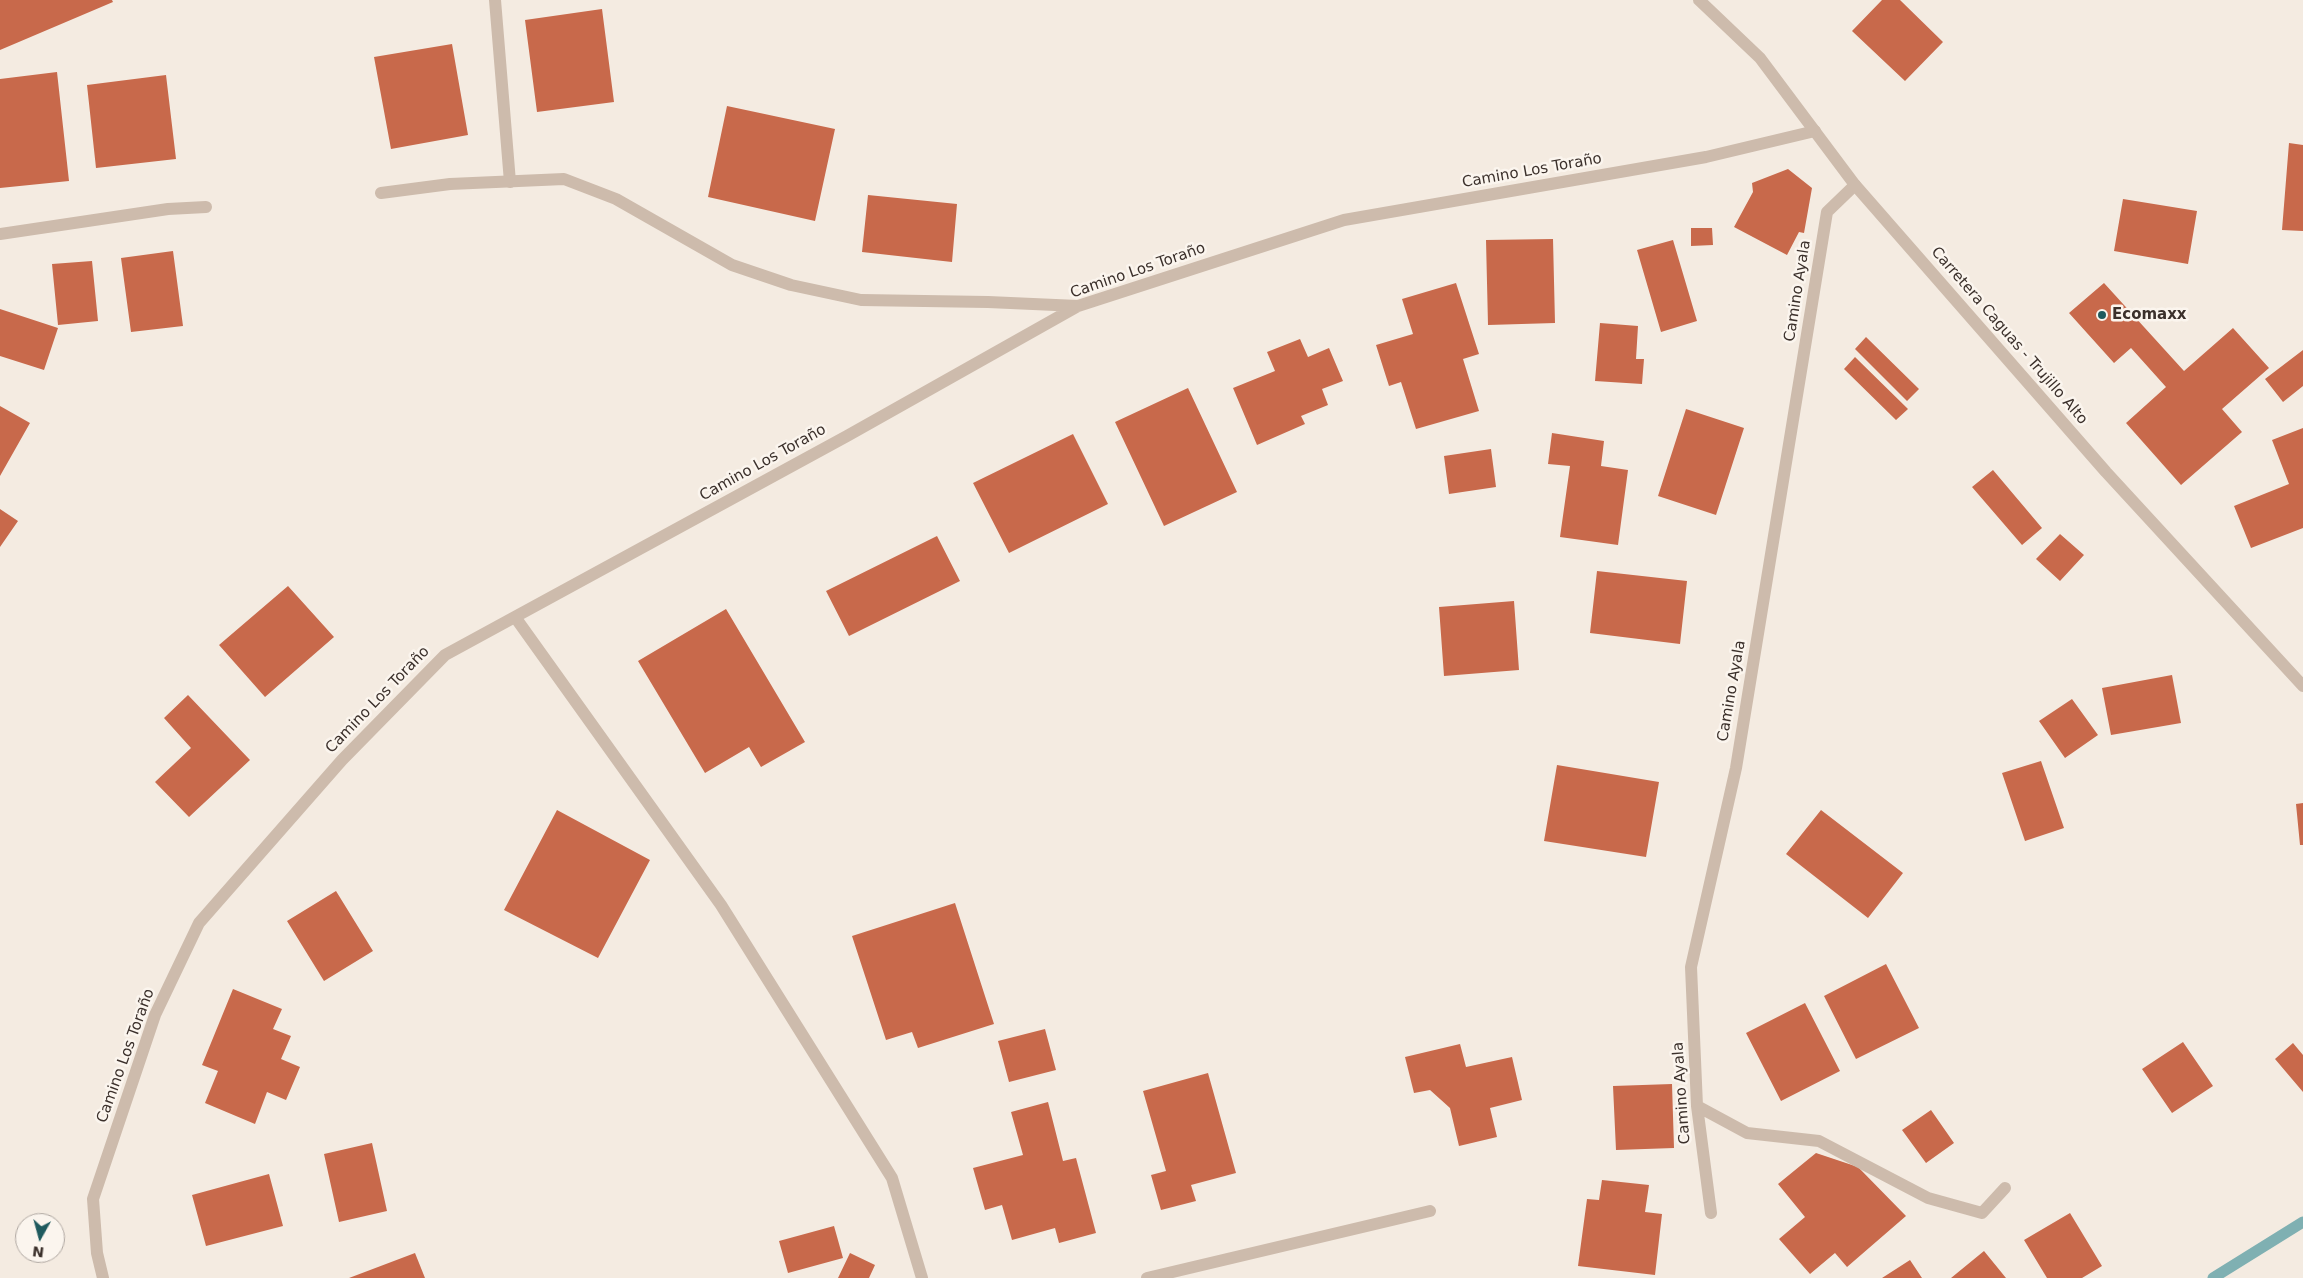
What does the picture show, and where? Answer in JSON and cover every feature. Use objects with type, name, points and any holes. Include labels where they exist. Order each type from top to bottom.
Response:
[{"type":"street","points":[[495,0],[510,182]]},
{"type":"street","name":"Carretera Caguas - Trujillo Alto","points":[[1699,0],[1760,58],[1855,185],[2106,472],[2303,686]]},
{"type":"street","name":"Camino Los Toraño","points":[[103,1278],[98,1253],[93,1198],[155,1015],[199,923],[342,760],[444,655],[847,436],[1078,306],[1344,220],[1706,157],[1815,131]]},
{"type":"street","points":[[381,193],[450,184],[564,179],[616,199],[732,266],[792,285],[852,298],[1078,306]]},
{"type":"street","name":"Camino Ayala","points":[[1711,1213],[1697,1106],[1691,967],[1736,768],[1827,212],[1855,185]]},
{"type":"street","points":[[0,234],[168,209],[206,207]]},
{"type":"street","points":[[515,617],[721,905],[892,1178],[922,1278]]},
{"type":"street","points":[[1697,1106],[1747,1133],[1820,1141],[1928,1198],[1982,1213],[2005,1188]]},
{"type":"street","points":[[1147,1278],[1430,1211]]},
{"type":"building","points":[[0,0],[112,0],[113,2],[0,50]]},
{"type":"building","points":[[1882,0],[1900,0],[1943,42],[1905,81],[1852,31]]},
{"type":"building","points":[[602,9],[614,102],[537,112],[525,20]]},
{"type":"building","points":[[452,44],[468,135],[391,149],[374,57]]},
{"type":"building","points":[[57,72],[69,181],[0,188],[0,79]]},
{"type":"building","points":[[166,75],[176,159],[96,168],[87,85]]},
{"type":"building","points":[[727,106],[835,129],[815,221],[708,197]]},
{"type":"building","points":[[2289,143],[2303,145],[2303,231],[2282,230]]},
{"type":"building","points":[[1788,169],[1812,188],[1804,233],[1799,232],[1787,255],[1734,227],[1753,192],[1752,183]]},
{"type":"building","points":[[868,195],[957,204],[952,262],[862,252]]},
{"type":"building","points":[[2123,199],[2197,211],[2188,264],[2114,251]]},
{"type":"building","points":[[1691,228],[1712,228],[1713,245],[1691,246]]},
{"type":"building","points":[[1553,239],[1555,323],[1488,325],[1486,240]]},
{"type":"building","points":[[1673,240],[1697,321],[1661,332],[1637,250]]},
{"type":"building","points":[[173,251],[183,326],[131,332],[121,258]]},
{"type":"building","points":[[92,261],[98,321],[58,325],[52,264]]},
{"type":"building","points":[[1456,283],[1479,354],[1463,359],[1479,411],[1416,429],[1401,382],[1389,386],[1376,345],[1413,334],[1402,299]]},
{"type":"building","points":[[2104,283],[2184,371],[2233,328],[2269,368],[2222,409],[2242,432],[2181,485],[2126,423],[2166,387],[2131,348],[2114,363],[2069,313]]},
{"type":"building","points":[[0,309],[58,328],[44,370],[0,356]]},
{"type":"building","points":[[1600,323],[1638,326],[1636,359],[1644,359],[1642,384],[1595,381]]},
{"type":"building","points":[[1866,337],[1919,389],[1907,401],[1855,349]]},
{"type":"building","points":[[1300,339],[1308,357],[1329,348],[1343,381],[1322,389],[1328,405],[1301,416],[1305,424],[1257,445],[1233,388],[1275,371],[1267,352]]},
{"type":"building","points":[[2303,350],[2303,386],[2283,402],[2265,379]]},
{"type":"building","points":[[1855,357],[1908,409],[1896,420],[1844,369]]},
{"type":"building","points":[[1188,388],[1237,492],[1164,526],[1115,422]]},
{"type":"building","points":[[0,406],[30,423],[0,476]]},
{"type":"building","points":[[1686,409],[1744,428],[1716,515],[1658,496]]},
{"type":"building","points":[[2303,428],[2303,528],[2251,548],[2234,506],[2289,484],[2272,440]]},
{"type":"building","points":[[1552,433],[1604,441],[1601,466],[1628,470],[1618,545],[1560,537],[1570,466],[1548,464]]},
{"type":"building","points":[[1073,434],[1108,504],[1009,553],[973,483]]},
{"type":"building","points":[[1491,449],[1496,487],[1449,494],[1444,456]]},
{"type":"building","points":[[1993,470],[2042,528],[2022,545],[1972,487]]},
{"type":"building","points":[[0,509],[18,521],[0,547]]},
{"type":"building","points":[[2060,534],[2084,555],[2060,581],[2036,559]]},
{"type":"building","points":[[937,536],[960,581],[849,636],[826,591]]},
{"type":"building","points":[[1597,571],[1687,581],[1680,644],[1590,633]]},
{"type":"building","points":[[288,586],[334,637],[265,697],[219,645]]},
{"type":"building","points":[[1514,601],[1519,670],[1444,676],[1439,607]]},
{"type":"building","points":[[726,609],[805,742],[761,767],[749,747],[705,773],[638,661]]},
{"type":"building","points":[[2172,675],[2181,723],[2111,735],[2102,688]]},
{"type":"building","points":[[188,695],[250,760],[189,817],[155,782],[191,748],[164,718]]},
{"type":"building","points":[[2072,699],[2098,735],[2065,758],[2039,721]]},
{"type":"building","points":[[2041,761],[2064,828],[2025,841],[2002,773]]},
{"type":"building","points":[[1557,765],[1659,782],[1646,857],[1544,841]]},
{"type":"building","points":[[2303,803],[2303,845],[2300,845],[2296,804]]},
{"type":"building","points":[[557,810],[650,860],[598,958],[504,910]]},
{"type":"building","points":[[1821,810],[1903,873],[1868,918],[1786,854]]},
{"type":"building","points":[[336,891],[373,951],[324,981],[287,921]]},
{"type":"building","points":[[955,903],[994,1024],[918,1048],[912,1032],[886,1040],[852,936]]},
{"type":"building","points":[[1886,964],[1919,1028],[1856,1059],[1824,996]]},
{"type":"building","points":[[233,989],[282,1009],[273,1029],[291,1036],[281,1059],[300,1067],[286,1100],[267,1092],[255,1124],[205,1103],[218,1071],[202,1065]]},
{"type":"building","points":[[1805,1003],[1840,1071],[1781,1101],[1746,1033]]},
{"type":"building","points":[[1045,1029],[1056,1070],[1009,1082],[998,1041]]},
{"type":"building","points":[[2183,1042],[2213,1086],[2172,1113],[2142,1069]]},
{"type":"building","points":[[2293,1043],[2303,1055],[2303,1092],[2275,1059]]},
{"type":"building","points":[[1460,1044],[1466,1067],[1512,1057],[1522,1100],[1490,1108],[1497,1137],[1459,1146],[1450,1108],[1430,1090],[1414,1093],[1405,1057]]},
{"type":"building","points":[[1208,1073],[1236,1173],[1191,1185],[1196,1201],[1161,1210],[1151,1175],[1166,1171],[1143,1091]]},
{"type":"building","points":[[1672,1084],[1674,1148],[1616,1150],[1613,1086]]},
{"type":"building","points":[[1048,1102],[1063,1161],[1076,1158],[1096,1233],[1059,1243],[1055,1228],[1012,1240],[1002,1205],[985,1210],[973,1168],[1023,1155],[1011,1112]]},
{"type":"building","points":[[1931,1110],[1954,1143],[1926,1163],[1902,1130]]},
{"type":"building","points":[[372,1143],[387,1211],[339,1222],[324,1154]]},
{"type":"building","points":[[1816,1153],[1858,1167],[1906,1216],[1847,1267],[1835,1253],[1810,1274],[1779,1239],[1805,1217],[1778,1184]]},
{"type":"building","points":[[269,1174],[283,1226],[206,1246],[192,1195]]},
{"type":"building","points":[[1602,1180],[1649,1185],[1645,1212],[1662,1214],[1655,1275],[1578,1266],[1587,1199],[1599,1200]]},
{"type":"building","points":[[2070,1213],[2102,1266],[2082,1278],[2047,1278],[2024,1240]]},
{"type":"building","points":[[834,1226],[843,1258],[788,1273],[779,1241]]},
{"type":"building","points":[[1984,1251],[2006,1278],[1951,1278]]},
{"type":"building","points":[[415,1253],[425,1278],[349,1278]]},
{"type":"building","points":[[850,1253],[875,1265],[869,1278],[838,1278]]},
{"type":"building","points":[[1910,1260],[1922,1278],[1882,1278]]},
{"type":"waterway","points":[[2213,1278],[2303,1222]]},
{"type":"place","name":"Ecomaxx","points":[[2102,315]]}]
